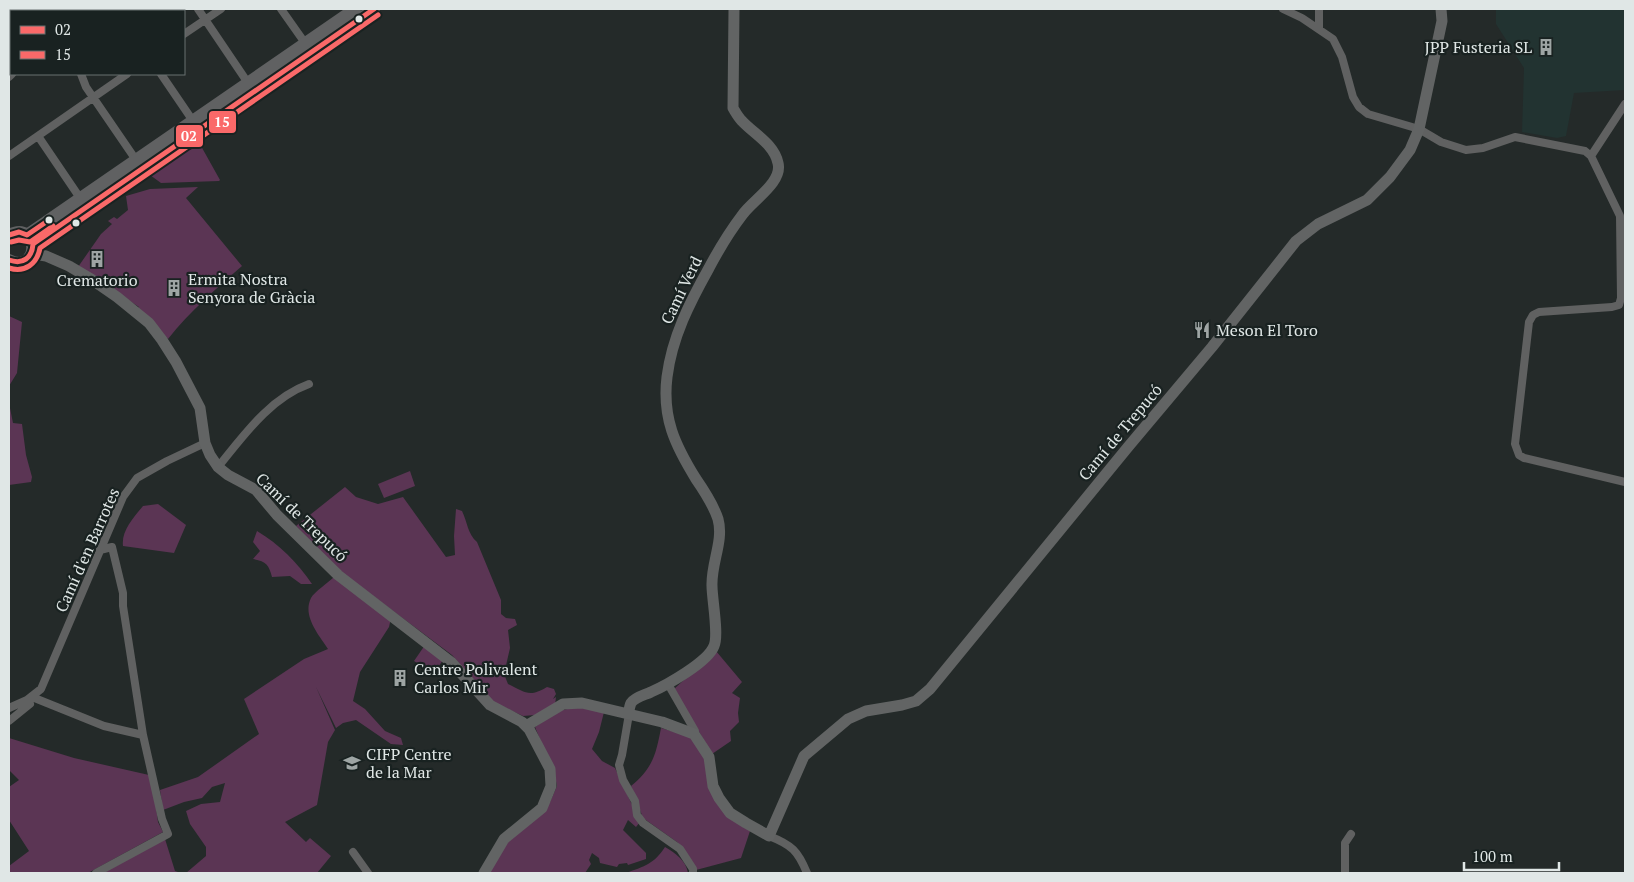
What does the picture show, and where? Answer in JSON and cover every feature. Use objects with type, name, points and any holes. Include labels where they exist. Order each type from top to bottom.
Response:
[{"type":"main road","points":[[9,260],[17,263],[26,260],[30,245],[80,198],[356,9]]},
{"type":"main road","points":[[30,245],[374,9]]},
{"type":"main road","points":[[9,235],[19,232],[30,245]]},
{"type":"street","points":[[198,9],[248,82]]},
{"type":"street","points":[[185,33],[221,9]]},
{"type":"street","points":[[281,9],[305,44]]},
{"type":"street","name":"Camí Verd","points":[[628,714],[631,703],[637,698],[668,684],[703,659],[714,646],[712,583],[720,541],[718,521],[712,503],[679,451],[671,432],[666,408],[669,367],[675,340],[683,318],[732,228],[746,210],[770,186],[778,173],[778,163],[766,142],[741,120],[734,108],[734,9]]},
{"type":"street","points":[[1283,9],[1333,39],[1342,57],[1354,96],[1360,107],[1368,114],[1419,129],[1441,142],[1466,150],[1483,148],[1515,137],[1585,151],[1591,156],[1622,215],[1621,298],[1619,305],[1607,308],[1539,312],[1533,315],[1529,322],[1515,444],[1519,455],[1524,458],[1625,482]]},
{"type":"street","points":[[1318,29],[1319,9]]},
{"type":"street","name":"Camí de Trepucó","points":[[769,836],[804,756],[848,719],[866,710],[902,706],[916,701],[930,689],[1212,347],[1296,241],[1318,224],[1348,211],[1367,200],[1390,177],[1410,150],[1419,129],[1442,21],[1441,9]]},
{"type":"street","points":[[81,75],[83,82],[93,98],[136,160]]},
{"type":"street","points":[[9,156],[126,75]]},
{"type":"street","points":[[162,75],[193,121]]},
{"type":"street","points":[[1591,156],[1625,104]]},
{"type":"street","points":[[38,136],[80,198]]},
{"type":"street","name":"Camí de Trepucó","points":[[30,245],[40,255],[69,266],[91,279],[149,323],[176,362],[200,408],[206,443],[210,455],[218,467],[228,475],[256,490],[277,516],[338,575],[451,662],[490,705],[526,726]]},
{"type":"street","points":[[218,467],[255,423],[277,403],[299,388],[309,384]]},
{"type":"street","name":"Camí d'en Barrotes","points":[[9,721],[30,704],[30,698],[40,688],[123,497],[137,478],[167,460],[206,443]]},
{"type":"street","points":[[96,873],[168,834],[162,820],[144,735],[122,593],[112,547],[100,550]]},
{"type":"street","points":[[668,684],[695,731],[694,734],[709,757],[713,786],[730,813],[769,836],[785,842],[800,856],[807,873]]},
{"type":"street","points":[[9,708],[30,698],[104,726],[144,735]]},
{"type":"street","points":[[484,873],[504,839],[542,808],[551,786],[550,769],[526,726],[563,704],[582,703],[662,722],[694,734]]},
{"type":"street","points":[[628,714],[619,765],[623,780],[635,801],[638,815],[643,822],[680,849],[693,869],[693,873]]},
{"type":"street","points":[[1345,873],[1345,843],[1351,834]]},
{"type":"street","points":[[353,852],[368,873]]},
{"type":"shaded area","points":[[1496,9],[1625,9],[1625,90],[1574,93],[1566,136],[1557,138],[1522,132],[1524,68],[1496,24]]},
{"type":"shaded area","points":[[201,146],[219,181],[161,183],[150,175],[183,152]]},
{"type":"shaded area","points":[[198,187],[186,198],[242,266],[194,310],[168,339],[136,310],[139,307],[78,267],[101,234],[112,224],[108,221],[114,217],[117,219],[128,210],[126,196],[150,189]]},
{"type":"shaded area","points":[[9,316],[22,322],[17,373],[9,386]]},
{"type":"shaded area","points":[[9,403],[13,423],[22,424],[26,455],[32,477],[31,482],[9,485]]},
{"type":"shaded area","points":[[410,471],[415,486],[384,498],[378,484]]},
{"type":"shaded area","points":[[345,487],[356,497],[378,504],[403,497],[446,557],[455,555],[456,509],[462,511],[501,600],[501,614],[506,618],[515,619],[517,625],[508,630],[510,648],[504,674],[508,684],[527,693],[536,692],[547,687],[554,689],[556,694],[553,699],[556,697],[555,705],[535,715],[523,716],[493,702],[452,655],[337,569],[296,526]]},
{"type":"shaded area","points":[[158,504],[186,525],[174,553],[123,546],[126,530],[143,506]]},
{"type":"shaded area","points":[[257,531],[288,554],[312,584],[301,584],[290,576],[272,577],[270,569],[266,564],[253,559],[260,551],[253,542]]},
{"type":"shaded area","points":[[334,577],[391,618],[389,627],[360,672],[353,701],[365,709],[385,731],[401,738],[403,745],[391,744],[356,720],[343,723],[336,728],[316,687],[335,730],[328,742],[317,805],[285,822],[306,842],[310,838],[331,856],[317,873],[186,873],[206,856],[206,847],[190,824],[186,811],[201,804],[220,802],[225,783],[212,787],[202,798],[163,810],[160,790],[198,777],[259,734],[244,699],[304,659],[328,649],[313,625],[310,618],[309,605],[311,598],[318,590]]},
{"type":"shaded area","points":[[425,645],[444,658],[434,674],[414,661]]},
{"type":"shaded area","points":[[716,651],[742,682],[732,693],[740,698],[739,722],[730,731],[731,741],[712,754],[674,689]]},
{"type":"shaded area","points":[[577,707],[604,712],[592,749],[602,761],[615,768],[640,822],[636,827],[628,820],[623,830],[646,853],[646,859],[628,865],[627,863],[619,864],[617,867],[600,863],[599,858],[592,853],[589,860],[591,864],[585,873],[488,873],[508,842],[550,802],[557,786],[555,776],[535,727],[558,711]]},
{"type":"shaded area","points":[[661,728],[692,737],[706,760],[707,778],[750,831],[741,858],[696,870],[688,855],[677,842],[643,818],[631,786],[649,767]]},
{"type":"shaded area","points":[[9,738],[74,758],[149,775],[158,822],[163,832],[88,873],[9,873],[9,866],[29,851],[9,820],[9,787],[19,780],[9,770]]},
{"type":"shaded area","points":[[165,839],[175,871],[181,873],[103,873]]},
{"type":"shaded area","points":[[665,847],[676,854],[687,868],[688,873],[626,873],[649,864]]},
{"type":"transit line","name":"02","points":[[9,260],[19,262],[29,257],[33,244],[374,9]]},
{"type":"transit line","name":"15","points":[[9,268],[20,269],[29,266],[36,259],[40,248],[378,15]]},
{"type":"transit line","name":"02","points":[[9,235],[19,232],[27,235],[49,220]]},
{"type":"transit line","name":"15","points":[[11,242],[19,240],[30,242],[53,226]]},
{"type":"place","name":"JPP Fusteria SL","points":[[1546,47]]},
{"type":"place","name":"Crematorio","points":[[97,259]]},
{"type":"place","name":"Ermita Nostra Senyora de Gràcia","points":[[174,288]]},
{"type":"place","name":"Meson El Toro","points":[[1202,330]]},
{"type":"place","name":"Centre Polivalent Carlos Mir","points":[[400,678]]},
{"type":"place","name":"CIFP Centre de la Mar","points":[[352,763]]}]
